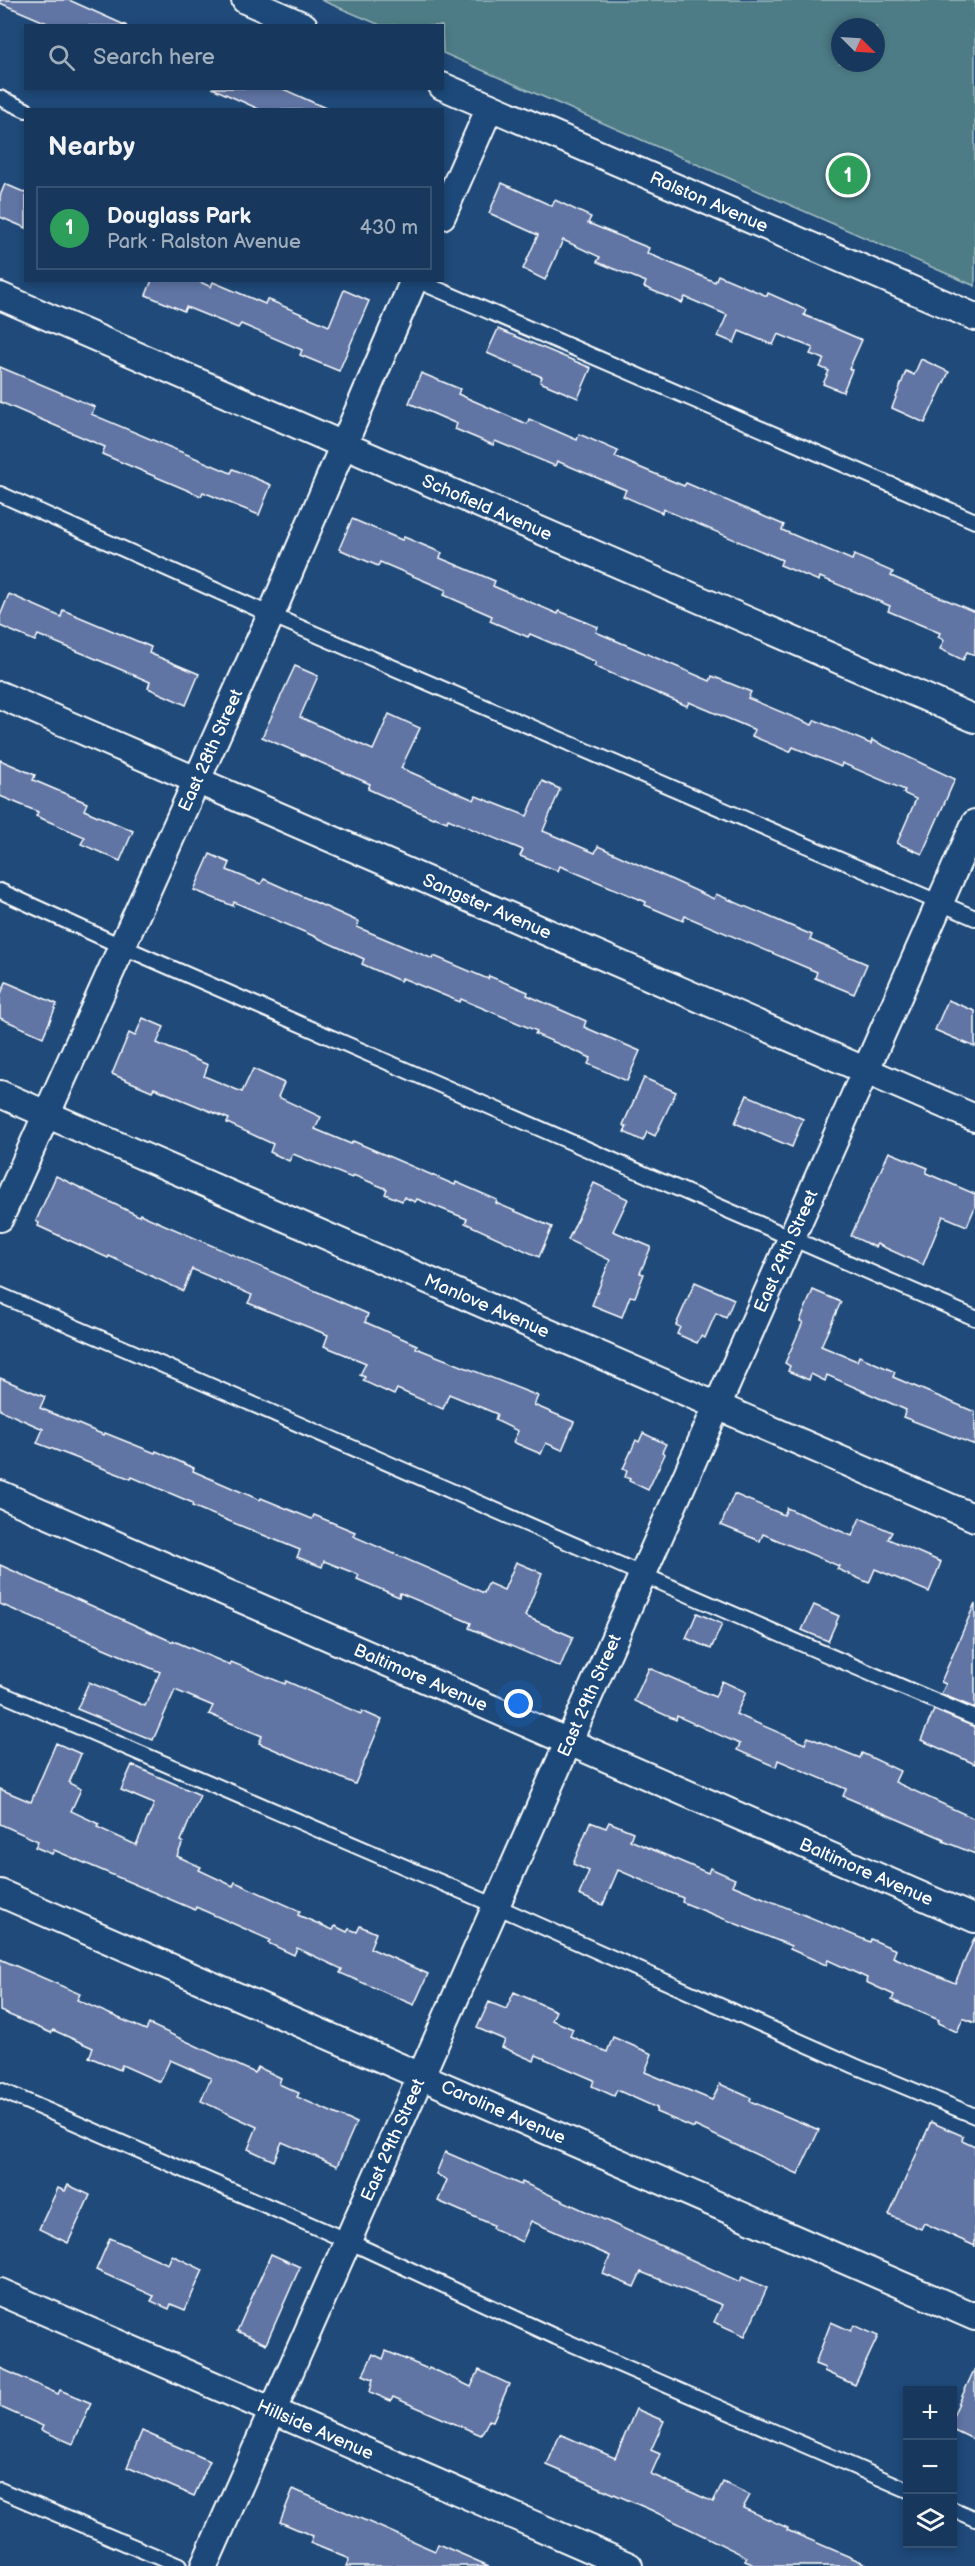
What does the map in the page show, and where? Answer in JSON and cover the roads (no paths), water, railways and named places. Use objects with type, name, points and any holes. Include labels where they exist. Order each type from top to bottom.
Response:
[{"type":"street","points":[[245,0],[299,24]]},
{"type":"street","name":"Ralston Avenue","points":[[444,87],[975,317]]},
{"type":"street","points":[[444,211],[490,107]]},
{"type":"street","name":"East 28th Street","points":[[0,1218],[271,615],[414,282]]},
{"type":"street","name":"Schofield Avenue","points":[[0,296],[975,719]]},
{"type":"street","name":"Sangster Avenue","points":[[0,695],[975,1118]]},
{"type":"street","name":"East 29th Street","points":[[204,2566],[975,823]]},
{"type":"street","name":"Manlove Avenue","points":[[0,1094],[975,1518]]},
{"type":"street","name":"Baltimore Avenue","points":[[0,1494],[569,1740],[975,1919]]},
{"type":"street","name":"Caroline Avenue","points":[[0,1893],[975,2317]]},
{"type":"street","name":"Hillside Avenue","points":[[0,2292],[629,2566]]},
{"type":"lane","points":[[0,98],[24,109]]},
{"type":"lane","points":[[420,282],[975,521]]},
{"type":"lane","points":[[0,494],[271,615],[975,918]]},
{"type":"lane","points":[[0,891],[121,946],[975,1318]]},
{"type":"lane","points":[[0,1295],[297,1421],[642,1575],[975,1718]]},
{"type":"lane","points":[[0,1693],[496,1906],[855,2066],[975,2116]]},
{"type":"lane","points":[[0,2090],[348,2241],[556,2337],[903,2488]]},
{"type":"lane","points":[[0,2490],[179,2566]]},
{"type":"lane","points":[[957,2511],[975,2519]]},
{"type":"place","name":"Douglass Park","points":[[848,175]]}]
